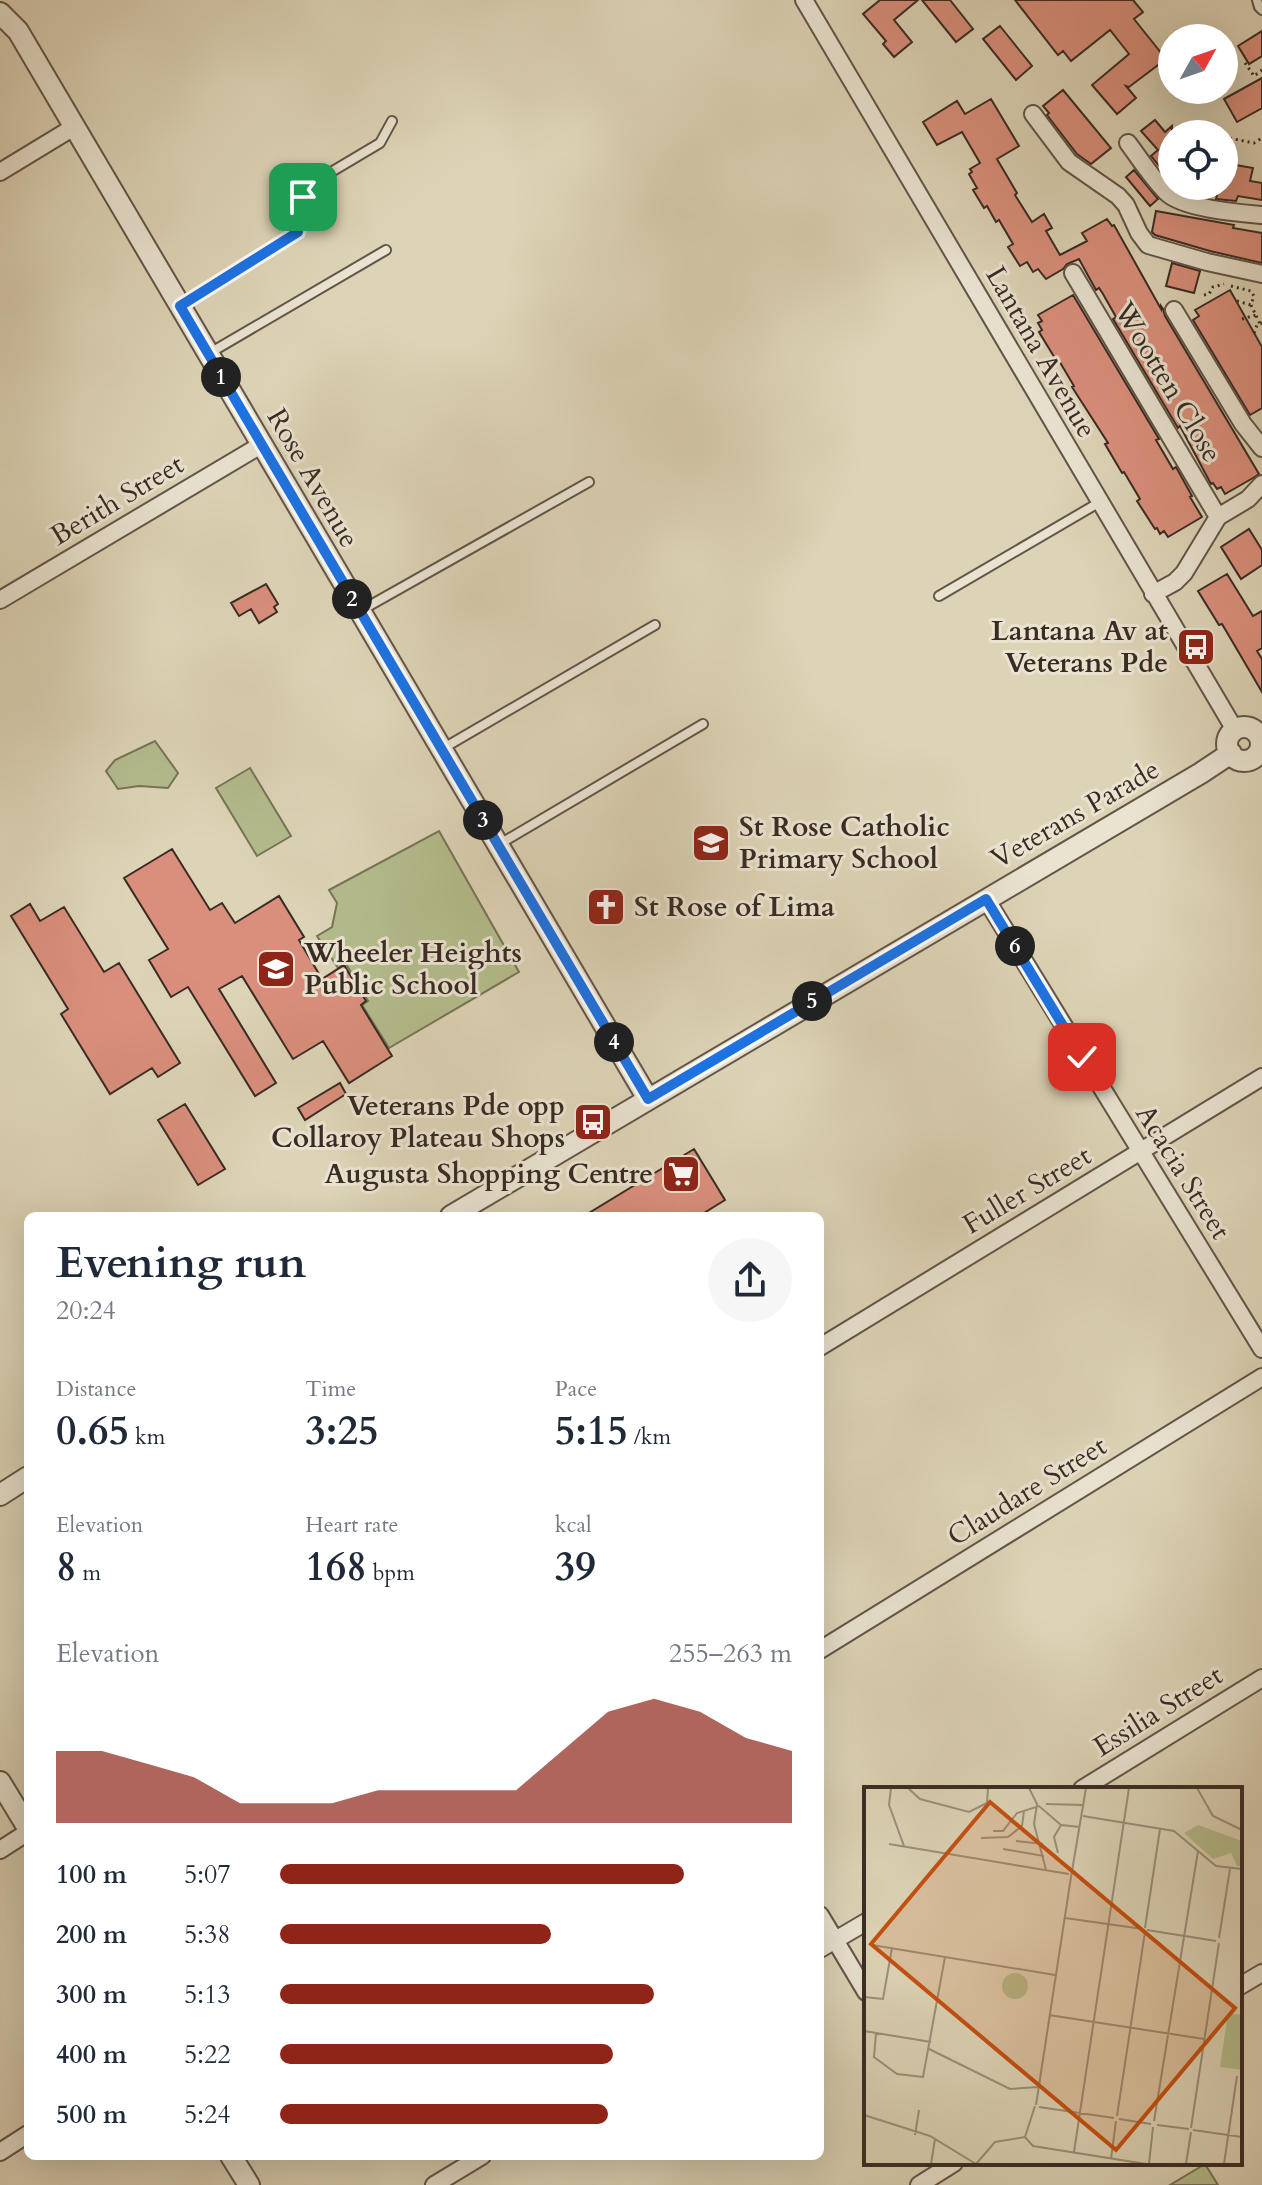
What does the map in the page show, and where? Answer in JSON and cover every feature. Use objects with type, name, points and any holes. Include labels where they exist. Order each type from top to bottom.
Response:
[{"type":"street","points":[[0,13],[4,0]]},
{"type":"street","name":"Lantana Avenue","points":[[804,0],[1235,730]]},
{"type":"street","name":"Rose Avenue","points":[[0,13],[18,31],[648,1099]]},
{"type":"street","points":[[1033,114],[1069,162],[1126,205],[1148,245],[1262,274]]},
{"type":"street","points":[[0,172],[74,127]]},
{"type":"street","points":[[1128,143],[1169,195],[1196,206],[1262,215]]},
{"type":"street","name":"Wootten Close","points":[[1073,273],[1218,517]]},
{"type":"street","points":[[1174,310],[1243,424],[1262,448]]},
{"type":"street","name":"Berith Street","points":[[0,600],[261,445]]},
{"type":"street","points":[[1153,594],[1175,582],[1184,573],[1218,517],[1248,499],[1262,484]]},
{"type":"street","points":[[1245,727],[1260,733],[1260,751],[1251,759],[1240,760],[1228,748],[1228,738],[1235,730],[1245,727]]},
{"type":"street","name":"Veterans Parade","points":[[458,1212],[1231,753]]},
{"type":"street","name":"Acacia Street","points":[[986,899],[1262,1349]]},
{"type":"street","name":"Fuller Street","points":[[824,1345],[1262,1077]]},
{"type":"street","points":[[1262,1364],[1262,1376]]},
{"type":"street","name":"Claudare Street","points":[[824,1648],[1262,1376]]},
{"type":"street","points":[[0,1495],[24,1480]]},
{"type":"street","name":"Essilia Street","points":[[1085,1787],[1262,1678]]},
{"type":"street","points":[[0,1782],[24,1823]]},
{"type":"street","points":[[0,1850],[24,1833]]},
{"type":"street","points":[[824,1921],[864,1989]]},
{"type":"street","points":[[824,1947],[864,1923]]},
{"type":"street","points":[[1242,1985],[1262,1973]]},
{"type":"street","points":[[0,2152],[24,2137]]},
{"type":"street","points":[[233,2160],[249,2185]]},
{"type":"street","points":[[434,2185],[475,2160]]},
{"type":"street","points":[[919,2185],[951,2165]]},
{"type":"lane","points":[[1257,0],[1262,10]]},
{"type":"lane","points":[[180,306],[298,232],[303,197],[311,184],[380,143],[392,121]]},
{"type":"lane","points":[[208,354],[386,250]]},
{"type":"lane","points":[[360,611],[589,482]]},
{"type":"lane","points":[[939,596],[1100,502]]},
{"type":"lane","points":[[441,750],[655,625]]},
{"type":"lane","points":[[498,845],[703,724]]},
{"type":"path","points":[[1245,63],[1254,76],[1262,70]]},
{"type":"path","points":[[1238,140],[1254,143],[1262,138]]},
{"type":"path","points":[[1204,295],[1221,283],[1251,291],[1254,296],[1251,305],[1261,324],[1257,325],[1254,333]]},
{"type":"path","points":[[1237,301],[1251,305]]},
{"type":"path","points":[[1242,319],[1256,315]]},
{"type":"green space","points":[[155,741],[178,773],[168,788],[139,786],[118,789],[106,771],[115,760]]},
{"type":"green space","points":[[250,768],[291,836],[257,856],[216,788]]},
{"type":"green space","points":[[439,831],[519,972],[389,1048],[362,1005],[368,1001],[346,964],[338,968],[317,936],[332,927],[337,903],[329,890]]},
{"type":"green space","points":[[1206,2165],[1218,2185],[1170,2185]]},
{"type":"building","points":[[880,0],[918,0],[894,20],[912,42],[894,57],[883,44],[886,41],[863,14]]},
{"type":"building","points":[[922,0],[950,0],[973,29],[956,42]]},
{"type":"building","points":[[1015,0],[1133,0],[1143,12],[1134,19],[1158,49],[1158,65],[1129,87],[1126,86],[1136,98],[1117,114],[1092,85],[1129,54],[1110,30],[1071,61],[1063,51],[1058,55]]},
{"type":"building","points":[[1000,26],[1032,66],[1016,80],[983,39]]},
{"type":"building","points":[[1262,31],[1262,56],[1249,64],[1238,46]]},
{"type":"building","points":[[1262,78],[1262,108],[1238,121],[1227,104],[1238,104],[1238,91]]},
{"type":"building","points":[[1063,90],[1111,148],[1091,164],[1077,154],[1043,106]]},
{"type":"building","points":[[991,99],[1019,146],[997,159],[1032,222],[1044,214],[1052,228],[1046,231],[1060,255],[1087,241],[1082,233],[1107,219],[1114,225],[1259,474],[1225,494],[1221,487],[1217,489],[1211,484],[1180,426],[1178,428],[1113,319],[1116,317],[1103,294],[1099,288],[1096,290],[1079,259],[1046,279],[1038,269],[1033,272],[1027,262],[1020,266],[1008,247],[1013,244],[999,220],[996,222],[973,190],[977,188],[969,174],[972,172],[970,169],[980,163],[962,132],[937,145],[923,122],[957,101],[965,114]]},
{"type":"building","points":[[1155,120],[1158,124],[1158,150],[1141,131]]},
{"type":"building","points":[[1158,150],[1158,165],[1151,156]]},
{"type":"building","points":[[1238,165],[1253,168],[1250,181],[1262,183],[1262,200],[1238,196]]},
{"type":"building","points":[[1134,170],[1158,199],[1150,206],[1126,177]]},
{"type":"building","points":[[1156,211],[1262,233],[1262,263],[1155,235],[1152,232]]},
{"type":"building","points":[[1172,263],[1200,271],[1194,293],[1166,286]]},
{"type":"building","points":[[1230,290],[1262,347],[1262,408],[1250,415],[1193,320],[1199,316],[1195,310]]},
{"type":"building","points":[[1073,295],[1159,439],[1156,440],[1173,469],[1176,467],[1202,517],[1168,537],[1164,531],[1160,534],[1155,529],[1137,501],[1140,499],[1105,444],[1108,443],[1039,332],[1042,330],[1038,323],[1042,321],[1038,315]]},
{"type":"building","points":[[1249,529],[1262,550],[1262,565],[1241,579],[1221,547]]},
{"type":"building","points":[[1227,574],[1253,616],[1262,611],[1262,648],[1257,651],[1262,659],[1262,692],[1222,624],[1219,625],[1198,591]]},
{"type":"building","points":[[266,584],[278,604],[274,607],[277,612],[259,623],[251,609],[239,616],[231,603]]},
{"type":"building","points":[[172,849],[210,910],[222,903],[235,923],[279,896],[304,937],[299,940],[322,979],[344,965],[366,1001],[361,1005],[392,1056],[349,1083],[323,1041],[293,1059],[242,976],[219,989],[276,1083],[255,1096],[188,987],[171,997],[149,960],[168,949],[124,878]]},
{"type":"building","points":[[30,904],[40,921],[64,907],[104,972],[119,963],[180,1063],[158,1077],[152,1068],[110,1094],[61,1014],[68,1009],[11,916]]},
{"type":"building","points":[[340,1083],[346,1094],[305,1120],[298,1108]]},
{"type":"building","points":[[185,1104],[225,1169],[198,1185],[158,1120]]},
{"type":"building","name":"Augusta Shopping Centre","points":[[694,1149],[725,1200],[706,1212],[591,1212]]},
{"type":"place","name":"Lantana Av at Veterans Pde","points":[[1196,647]]},
{"type":"place","name":"St Rose Catholic Primary School","points":[[711,843]]},
{"type":"place","name":"St Rose of Lima","points":[[606,907]]},
{"type":"place","name":"Wheeler Heights Public School","points":[[276,969]]},
{"type":"place","name":"Veterans Pde opp Collaroy Plateau Shops","points":[[593,1122]]},
{"type":"place","name":"Augusta Shopping Centre","points":[[681,1174]]},
{"type":"route","points":[[303,197],[298,232],[180,306],[648,1099],[986,899],[1082,1057]]}]
